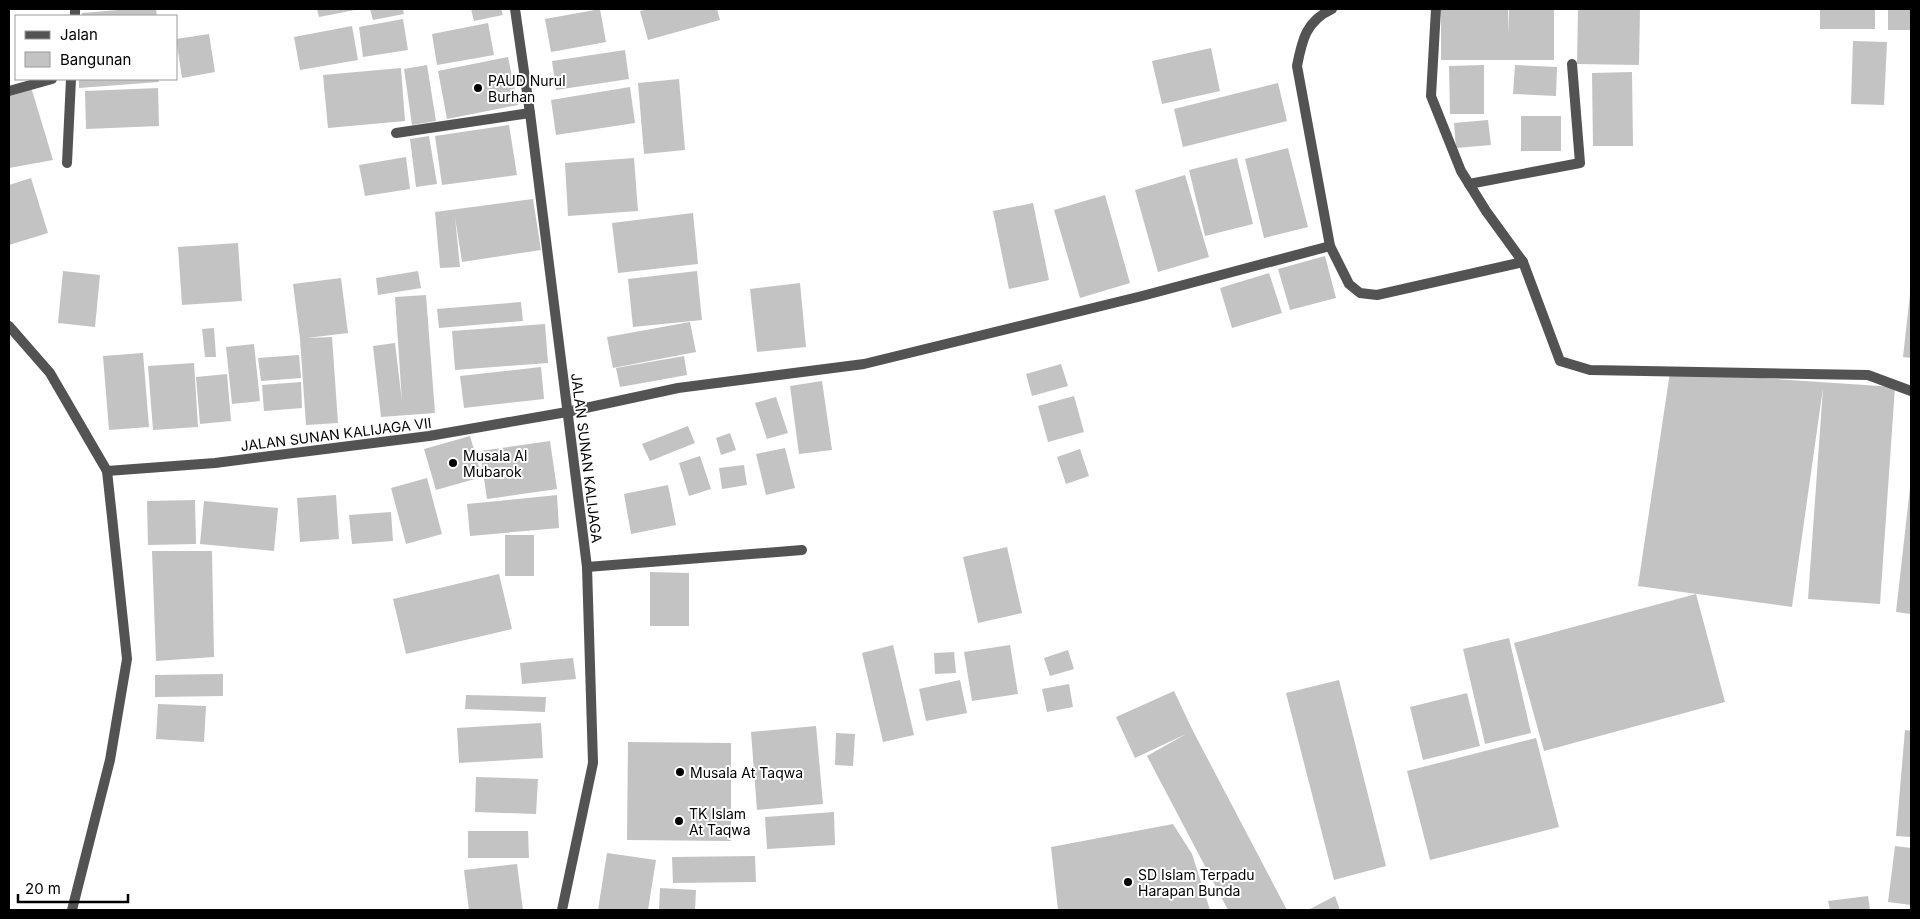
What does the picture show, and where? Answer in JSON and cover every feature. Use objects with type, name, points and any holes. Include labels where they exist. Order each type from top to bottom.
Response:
[{"type":"street","name":"JALAN SUNAN KALIJAGA","points":[[514,9],[530,113],[586,567],[593,763],[562,910]]},
{"type":"street","points":[[1332,9],[1319,15],[1303,37],[1297,66],[1330,246],[1349,284],[1360,293],[1377,295],[1523,262]]},
{"type":"street","points":[[1436,9],[1431,96],[1461,171],[1523,262],[1560,362],[1590,370],[1868,375],[1911,391]]},
{"type":"street","points":[[1469,184],[1580,163],[1572,64]]},
{"type":"street","points":[[9,91],[48,80]]},
{"type":"street","points":[[67,162],[71,80]]},
{"type":"street","points":[[396,133],[530,113]]},
{"type":"street","name":"JALAN SUNAN KALIJAGA VII","points":[[107,471],[215,463],[400,440],[568,412],[678,388],[864,364],[1142,296],[1330,246]]},
{"type":"street","points":[[9,326],[50,374],[107,471],[127,659],[110,760],[72,910]]},
{"type":"street","points":[[586,567],[802,550]]},
{"type":"building","points":[[156,9],[157,15],[82,15],[82,13]]},
{"type":"building","points":[[317,9],[355,9],[355,10],[319,17]]},
{"type":"building","points":[[370,9],[403,9],[404,14],[373,20]]},
{"type":"building","points":[[471,9],[501,9],[503,15],[474,21]]},
{"type":"building","points":[[600,9],[606,42],[551,52],[545,19]]},
{"type":"building","points":[[648,9],[717,9],[720,20],[648,40],[640,11]]},
{"type":"building","points":[[1441,9],[1508,9],[1508,35],[1509,9],[1554,10],[1554,60],[1441,60]]},
{"type":"building","points":[[1578,9],[1640,9],[1639,65],[1577,64]]},
{"type":"building","points":[[1820,9],[1875,9],[1875,29],[1820,29]]},
{"type":"building","points":[[1888,9],[1911,9],[1911,30],[1888,30]]},
{"type":"building","points":[[403,19],[408,50],[363,57],[359,27]]},
{"type":"building","points":[[488,23],[494,55],[437,65],[432,34]]},
{"type":"building","points":[[352,26],[358,60],[300,70],[294,37]]},
{"type":"building","points":[[209,34],[215,72],[182,78],[178,39]]},
{"type":"building","points":[[1853,41],[1887,42],[1884,105],[1851,104]]},
{"type":"building","points":[[1211,48],[1220,91],[1162,104],[1152,61]]},
{"type":"building","points":[[625,50],[629,79],[556,90],[552,61]]},
{"type":"building","name":"PAUD Nurul Burhan","points":[[508,57],[518,105],[447,119],[438,71]]},
{"type":"building","points":[[427,65],[436,121],[412,125],[404,69]]},
{"type":"building","points":[[1484,65],[1484,114],[1450,114],[1449,66]]},
{"type":"building","points":[[1515,65],[1557,67],[1556,96],[1513,94]]},
{"type":"building","points":[[401,68],[405,121],[328,128],[323,75]]},
{"type":"building","points":[[1632,72],[1633,146],[1593,146],[1592,73]]},
{"type":"building","points":[[679,79],[685,150],[644,154],[638,83]]},
{"type":"building","points":[[79,80],[158,80],[159,82],[79,88]]},
{"type":"building","points":[[1278,83],[1287,121],[1183,147],[1174,109]]},
{"type":"building","points":[[31,87],[53,160],[9,168],[9,94]]},
{"type":"building","points":[[630,87],[635,123],[556,135],[551,100]]},
{"type":"building","points":[[158,88],[159,126],[86,129],[85,91]]},
{"type":"building","points":[[1521,116],[1561,116],[1561,151],[1521,151]]},
{"type":"building","points":[[1488,120],[1491,145],[1456,148],[1454,123]]},
{"type":"building","points":[[509,125],[517,175],[442,185],[435,136]]},
{"type":"building","points":[[429,136],[437,184],[416,187],[410,139]]},
{"type":"building","points":[[1288,148],[1308,227],[1264,238],[1245,159]]},
{"type":"building","points":[[406,157],[410,189],[365,196],[359,165]]},
{"type":"building","points":[[634,158],[638,211],[568,216],[565,163]]},
{"type":"building","points":[[1237,158],[1253,224],[1205,236],[1189,170]]},
{"type":"building","points":[[1185,175],[1209,257],[1158,272],[1135,190]]},
{"type":"building","points":[[31,178],[48,233],[9,245],[9,185]]},
{"type":"building","points":[[1105,195],[1130,283],[1080,298],[1054,210]]},
{"type":"building","points":[[533,199],[541,250],[462,262],[455,217],[460,267],[440,268],[435,212]]},
{"type":"building","points":[[1033,203],[1049,280],[1009,289],[993,211]]},
{"type":"building","points":[[693,213],[698,264],[618,273],[612,223]]},
{"type":"building","points":[[238,243],[242,301],[182,305],[178,247]]},
{"type":"building","points":[[1325,256],[1336,298],[1290,310],[1278,269]]},
{"type":"building","points":[[63,271],[100,275],[95,327],[58,323]]},
{"type":"building","points":[[418,271],[421,288],[378,295],[376,278]]},
{"type":"building","points":[[697,271],[702,320],[633,327],[628,279]]},
{"type":"building","points":[[1269,273],[1282,313],[1232,328],[1220,288]]},
{"type":"building","points":[[341,278],[348,333],[307,338],[332,337],[338,423],[306,425],[300,339],[293,284]]},
{"type":"building","points":[[800,283],[806,347],[757,352],[750,289]]},
{"type":"building","points":[[1911,294],[1911,358],[1903,357]]},
{"type":"building","points":[[426,295],[435,413],[381,417],[373,346],[395,343],[402,402],[395,297]]},
{"type":"building","points":[[521,302],[523,321],[439,328],[437,309]]},
{"type":"building","points":[[690,322],[696,352],[613,368],[607,337]]},
{"type":"building","points":[[545,324],[548,363],[455,370],[452,331]]},
{"type":"building","points":[[214,328],[216,357],[205,357],[202,329]]},
{"type":"building","points":[[254,344],[260,401],[232,404],[226,347]]},
{"type":"building","points":[[143,353],[149,427],[109,430],[103,356]]},
{"type":"building","points":[[299,355],[301,378],[261,381],[258,358]]},
{"type":"building","points":[[684,356],[687,375],[620,387],[616,368]]},
{"type":"building","points":[[194,363],[198,427],[153,430],[148,366]]},
{"type":"building","points":[[1061,364],[1068,386],[1032,396],[1026,374]]},
{"type":"building","points":[[541,367],[544,399],[464,408],[460,376]]},
{"type":"building","points":[[1670,372],[1895,387],[1880,604],[1808,599],[1823,388],[1792,607],[1638,586]]},
{"type":"building","points":[[227,374],[231,421],[200,424],[196,377]]},
{"type":"building","points":[[822,381],[832,450],[799,454],[790,386]]},
{"type":"building","points":[[301,382],[302,408],[264,411],[262,385]]},
{"type":"building","points":[[1074,396],[1084,432],[1048,442],[1038,406]]},
{"type":"building","points":[[776,397],[788,433],[767,439],[755,403]]},
{"type":"building","points":[[688,426],[695,443],[650,461],[642,444]]},
{"type":"building","points":[[730,433],[736,450],[721,455],[716,438]]},
{"type":"building","name":"Musala Al Mubarok","points":[[470,436],[482,477],[436,490],[424,449]]},
{"type":"building","points":[[550,441],[557,489],[487,499],[480,451]]},
{"type":"building","points":[[785,448],[795,488],[766,495],[756,454]]},
{"type":"building","points":[[1080,449],[1089,476],[1066,484],[1057,457]]},
{"type":"building","points":[[700,456],[711,489],[689,496],[679,463]]},
{"type":"building","points":[[744,465],[747,485],[722,489],[719,468]]},
{"type":"building","points":[[427,478],[442,534],[406,544],[391,488]]},
{"type":"building","points":[[668,485],[676,525],[631,534],[624,494]]},
{"type":"building","points":[[1911,488],[1911,614],[1896,612]]},
{"type":"building","points":[[336,495],[339,539],[300,542],[297,498]]},
{"type":"building","points":[[557,495],[559,528],[470,536],[467,504]]},
{"type":"building","points":[[195,500],[196,544],[148,545],[147,501]]},
{"type":"building","points":[[204,501],[278,508],[274,551],[200,544]]},
{"type":"building","points":[[391,512],[393,541],[352,544],[349,515]]},
{"type":"building","points":[[505,535],[534,535],[534,576],[505,576]]},
{"type":"building","points":[[1007,547],[1022,613],[978,623],[963,557]]},
{"type":"building","points":[[152,551],[212,551],[214,657],[156,661]]},
{"type":"building","points":[[650,572],[689,573],[689,626],[650,626]]},
{"type":"building","points":[[499,574],[512,629],[406,654],[393,599]]},
{"type":"building","points":[[1696,594],[1725,702],[1544,751],[1514,643]]},
{"type":"building","points":[[1509,638],[1531,733],[1485,744],[1463,649]]},
{"type":"building","points":[[893,645],[914,735],[883,742],[862,653]]},
{"type":"building","points":[[1010,645],[1018,694],[972,701],[964,652]]},
{"type":"building","points":[[1068,650],[1074,669],[1050,676],[1044,658]]},
{"type":"building","points":[[954,652],[956,673],[935,674],[934,653]]},
{"type":"building","points":[[573,658],[576,679],[522,684],[520,663]]},
{"type":"building","points":[[223,674],[223,696],[155,697],[155,675]]},
{"type":"building","points":[[960,680],[967,713],[926,721],[919,689]]},
{"type":"building","points":[[1339,680],[1386,866],[1334,880],[1286,693]]},
{"type":"building","points":[[1069,684],[1073,707],[1047,712],[1042,689]]},
{"type":"building","points":[[1174,691],[1287,910],[1228,910],[1147,756],[1186,734],[1135,758],[1116,717]]},
{"type":"building","points":[[1467,693],[1480,746],[1423,760],[1410,707]]},
{"type":"building","points":[[466,695],[546,697],[545,712],[465,709]]},
{"type":"building","points":[[158,704],[206,706],[204,742],[156,739]]},
{"type":"building","points":[[541,723],[543,758],[459,763],[457,728]]},
{"type":"building","points":[[816,726],[823,804],[757,810],[751,732]]},
{"type":"building","points":[[1905,730],[1911,731],[1911,837],[1896,836]]},
{"type":"building","points":[[836,733],[855,734],[853,766],[835,765]]},
{"type":"building","points":[[1536,738],[1559,827],[1430,860],[1407,771]]},
{"type":"building","points":[[628,742],[731,743],[731,841],[627,840]]},
{"type":"building","points":[[476,777],[538,779],[536,814],[475,812]]},
{"type":"building","points":[[834,812],[835,845],[767,849],[765,817]]},
{"type":"building","name":"SD Islam Terpadu Harapan Bunda","points":[[1173,824],[1192,854],[1210,910],[1058,910],[1051,847]]},
{"type":"building","points":[[468,831],[528,831],[529,858],[468,858]]},
{"type":"building","points":[[1895,846],[1911,848],[1911,905],[1888,902]]},
{"type":"building","points":[[607,853],[656,860],[648,910],[598,910]]},
{"type":"building","points":[[755,856],[756,882],[673,883],[672,857]]},
{"type":"building","points":[[517,864],[523,910],[469,910],[464,870]]},
{"type":"building","points":[[660,888],[696,890],[695,910],[659,910]]},
{"type":"building","points":[[1335,896],[1340,910],[1308,910]]},
{"type":"building","points":[[1868,896],[1870,910],[1830,910],[1828,901]]},
{"type":"place","name":"PAUD Nurul Burhan","points":[[478,88]]},
{"type":"place","name":"Musala Al Mubarok","points":[[453,463]]},
{"type":"place","name":"Musala At Taqwa","points":[[680,772]]},
{"type":"place","name":"TK Islam At Taqwa","points":[[679,821]]},
{"type":"place","name":"SD Islam Terpadu Harapan Bunda","points":[[1128,882]]}]
